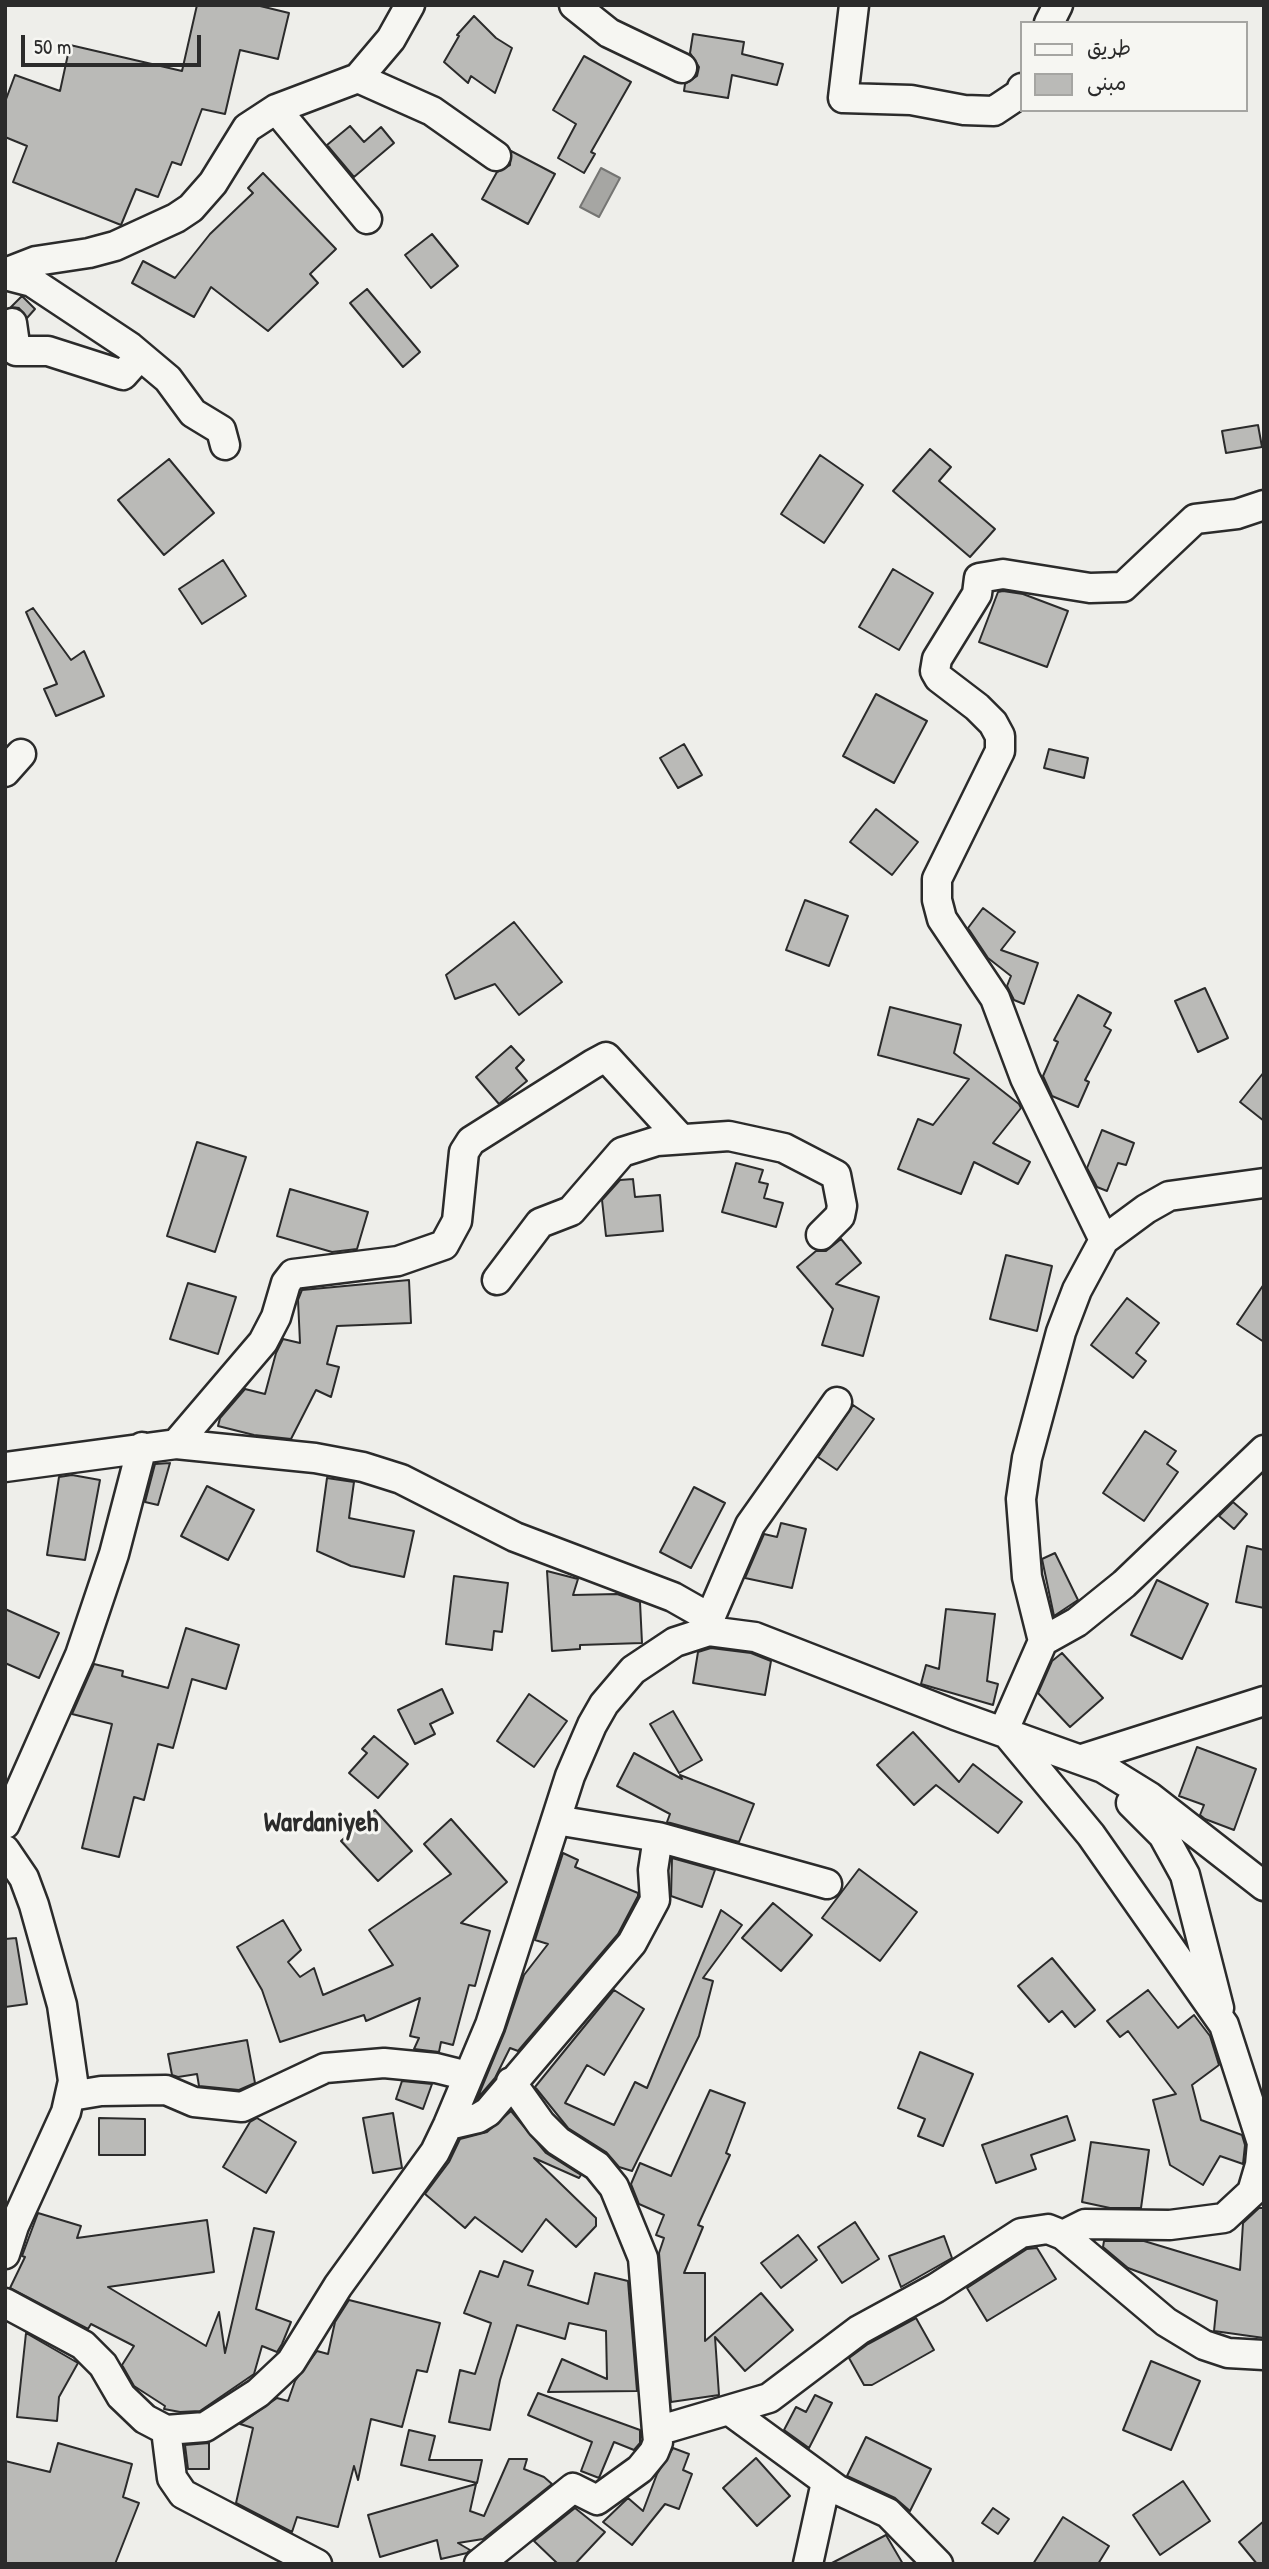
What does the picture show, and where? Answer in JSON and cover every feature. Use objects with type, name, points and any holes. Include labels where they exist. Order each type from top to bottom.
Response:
[{"type":"street","points":[[5,274],[36,261],[116,246],[176,218],[191,208],[213,183],[247,128],[276,110],[358,78],[391,39],[410,5]]},
{"type":"street","points":[[574,5],[609,33],[682,68]]},
{"type":"street","points":[[854,5],[843,98],[911,100],[964,110],[994,111],[1020,94]]},
{"type":"street","points":[[1050,21],[1058,5]]},
{"type":"street","points":[[358,78],[432,111],[496,156]]},
{"type":"street","points":[[276,110],[367,219]]},
{"type":"street","points":[[5,274],[32,282],[73,307],[140,356],[168,379],[193,413],[221,430],[225,445]]},
{"type":"street","points":[[12,323],[16,351],[48,351],[123,375],[140,356]]},
{"type":"street","points":[[1104,1240],[1025,1078],[995,998],[942,919],[937,900],[937,879],[1000,751],[1000,736],[993,723],[977,706],[939,678],[935,671],[937,659],[977,594],[979,578],[1003,574],[1090,588],[1123,587],[1195,519],[1237,514],[1264,505]]},
{"type":"street","points":[[176,1444],[263,1342],[276,1317],[286,1283],[293,1274],[398,1261],[444,1245],[457,1221],[464,1152],[471,1141],[593,1064],[606,1057],[681,1139]]},
{"type":"street","points":[[497,1280],[540,1223],[571,1211],[622,1152],[657,1142],[729,1136],[784,1148],[836,1175],[842,1206],[840,1216],[821,1235]]},
{"type":"street","points":[[1043,1641],[1027,1577],[1022,1530],[1023,1482],[1061,1332],[1077,1290],[1104,1240],[1146,1209],[1169,1196],[1264,1183]]},
{"type":"street","points":[[5,2303],[83,2345],[103,2365],[121,2396],[145,2420],[166,2430],[205,2427],[258,2393],[291,2362],[338,2286],[429,2162],[448,2125],[494,2013],[570,1776],[604,1704],[633,1670],[651,1656],[709,1624],[750,1525],[837,1402]]},
{"type":"street","points":[[5,1467],[176,1444],[315,1458],[401,1479],[514,1537],[673,1597],[709,1624],[755,1637],[955,1715],[1082,1759],[1125,1780],[1264,1886]]},
{"type":"street","points":[[5,1824],[80,1655],[114,1554],[142,1447]]},
{"type":"street","points":[[1003,1730],[1043,1641],[1077,1622],[1124,1584],[1264,1450]]},
{"type":"street","points":[[1082,1759],[1264,1701]]},
{"type":"street","points":[[1003,1730],[1091,1835],[1224,2025]]},
{"type":"street","points":[[1063,2235],[1085,2224],[1170,2225],[1224,2218],[1252,2192],[1260,2165],[1262,2143],[1224,2025],[1185,1875],[1176,1854],[1148,1818],[1082,1759]]},
{"type":"street","points":[[556,1820],[658,1837],[827,1884]]},
{"type":"street","points":[[448,2125],[478,2118],[488,2112],[632,1943],[655,1900],[653,1870],[658,1837]]},
{"type":"street","points":[[5,1850],[29,1888],[62,2005],[73,2068],[71,2096],[14,2226],[5,2254]]},
{"type":"street","points":[[71,2096],[101,2091],[166,2090],[194,2102],[242,2107],[325,2068],[384,2063],[436,2068],[468,2076]]},
{"type":"street","points":[[479,2564],[573,2488],[597,2500],[640,2469],[654,2452],[658,2442],[643,2258],[614,2187],[597,2166],[558,2141],[541,2124],[511,2082]]},
{"type":"street","points":[[657,2431],[757,2403],[781,2391],[816,2360],[859,2330],[936,2288],[1021,2233],[1048,2229],[1063,2235],[1166,2322],[1183,2333],[1228,2353],[1264,2355]]},
{"type":"street","points":[[730,2411],[826,2482],[856,2500],[888,2513],[938,2564]]},
{"type":"street","points":[[166,2430],[172,2478],[183,2494],[317,2564]]},
{"type":"street","points":[[808,2564],[826,2482]]},
{"type":"shaded area","points":[[601,168],[620,178],[599,217],[580,207]]},
{"type":"building","points":[[197,5],[256,5],[289,13],[278,59],[240,50],[225,114],[202,109],[181,165],[172,162],[158,197],[136,189],[121,225],[13,182],[27,146],[5,137],[5,102],[15,75],[60,91],[70,45],[182,71]]},
{"type":"building","points":[[474,16],[496,38],[512,48],[495,93],[471,76],[468,83],[444,62],[459,36],[457,35]]},
{"type":"building","points":[[693,34],[744,42],[742,54],[783,64],[777,85],[732,75],[728,98],[684,91],[685,84],[697,76],[699,67],[690,53]]},
{"type":"building","points":[[584,56],[631,82],[591,152],[595,154],[584,173],[558,158],[576,124],[553,110]]},
{"type":"building","points":[[350,126],[364,142],[381,127],[394,143],[354,177],[327,145]]},
{"type":"building","points":[[511,151],[555,174],[528,224],[482,199],[497,172],[510,165]]},
{"type":"building","points":[[263,173],[336,249],[310,274],[318,283],[268,331],[211,287],[194,317],[132,283],[143,261],[175,278],[210,234],[253,193],[248,188]]},
{"type":"building","points":[[432,234],[458,266],[431,288],[405,255]]},
{"type":"building","points":[[367,289],[420,352],[403,367],[350,303]]},
{"type":"building","points":[[22,296],[35,309],[27,318],[19,308],[11,307]]},
{"type":"building","points":[[1258,425],[1262,447],[1226,453],[1222,431]]},
{"type":"building","points":[[930,449],[951,467],[939,481],[995,529],[970,557],[893,491]]},
{"type":"building","points":[[820,455],[863,485],[824,543],[781,514]]},
{"type":"building","points":[[169,459],[214,513],[164,555],[118,500]]},
{"type":"building","points":[[223,560],[246,596],[202,624],[179,589]]},
{"type":"building","points":[[893,569],[933,593],[899,650],[859,627]]},
{"type":"building","points":[[998,592],[1023,594],[1068,611],[1047,667],[979,642]]},
{"type":"building","points":[[33,608],[71,660],[84,651],[104,696],[56,716],[44,689],[57,684],[26,612]]},
{"type":"building","points":[[876,694],[927,721],[894,783],[843,756]]},
{"type":"building","points":[[684,744],[702,775],[678,788],[660,758]]},
{"type":"building","points":[[1049,749],[1088,758],[1084,778],[1044,768]]},
{"type":"building","points":[[876,809],[918,842],[892,875],[850,842]]},
{"type":"building","points":[[805,900],[848,916],[829,966],[786,950]]},
{"type":"building","points":[[983,908],[1015,932],[1001,950],[1038,963],[1024,1004],[1014,1000],[1007,986],[1011,976],[988,958],[968,928]]},
{"type":"building","points":[[514,922],[562,982],[519,1015],[495,984],[455,999],[446,975]]},
{"type":"building","points":[[1205,988],[1228,1038],[1198,1052],[1175,1001]]},
{"type":"building","points":[[1078,995],[1111,1013],[1104,1026],[1111,1030],[1085,1080],[1089,1082],[1078,1107],[1052,1096],[1043,1076],[1058,1042],[1054,1040]]},
{"type":"building","points":[[890,1007],[961,1025],[954,1053],[1019,1104],[1021,1108],[993,1143],[1030,1162],[1018,1184],[974,1162],[961,1194],[898,1169],[918,1119],[933,1125],[969,1079],[878,1055]]},
{"type":"building","points":[[511,1046],[524,1060],[516,1068],[527,1081],[499,1104],[476,1077]]},
{"type":"building","points":[[1264,1072],[1264,1121],[1240,1102]]},
{"type":"building","points":[[1102,1130],[1134,1143],[1126,1165],[1118,1163],[1107,1191],[1097,1187],[1087,1168]]},
{"type":"building","points":[[197,1142],[246,1157],[215,1252],[167,1236]]},
{"type":"building","points":[[736,1163],[763,1170],[759,1182],[768,1184],[764,1198],[783,1203],[776,1227],[722,1212]]},
{"type":"building","points":[[633,1179],[635,1197],[660,1195],[663,1231],[606,1236],[602,1200],[620,1180]]},
{"type":"building","points":[[290,1189],[368,1212],[357,1249],[332,1252],[277,1236]]},
{"type":"building","points":[[841,1239],[861,1263],[836,1284],[879,1297],[863,1356],[822,1345],[833,1309],[797,1267],[816,1251],[826,1251]]},
{"type":"building","points":[[1006,1255],[1052,1266],[1037,1331],[990,1319]]},
{"type":"building","points":[[409,1280],[411,1323],[337,1326],[327,1364],[339,1367],[331,1397],[316,1390],[291,1439],[254,1435],[218,1426],[220,1418],[245,1389],[265,1394],[276,1353],[283,1339],[300,1343],[298,1300],[302,1290]]},
{"type":"building","points":[[188,1283],[236,1297],[218,1354],[170,1339]]},
{"type":"building","points":[[1264,1284],[1264,1342],[1237,1324]]},
{"type":"building","points":[[1127,1298],[1159,1323],[1136,1353],[1146,1361],[1133,1378],[1091,1345]]},
{"type":"building","points":[[853,1405],[874,1419],[837,1470],[818,1457]]},
{"type":"building","points":[[1145,1431],[1176,1451],[1167,1464],[1178,1472],[1144,1521],[1103,1493]]},
{"type":"building","points":[[170,1463],[158,1505],[145,1502],[155,1464]]},
{"type":"building","points":[[72,1475],[100,1480],[85,1560],[47,1555],[59,1477]]},
{"type":"building","points":[[327,1478],[354,1482],[349,1518],[414,1531],[404,1577],[351,1566],[317,1551]]},
{"type":"building","points":[[207,1486],[254,1510],[228,1560],[181,1536]]},
{"type":"building","points":[[694,1487],[725,1503],[691,1568],[660,1552]]},
{"type":"building","points":[[1233,1502],[1247,1514],[1234,1529],[1219,1516]]},
{"type":"building","points":[[781,1523],[806,1529],[792,1588],[745,1578],[764,1534],[777,1537]]},
{"type":"building","points":[[1247,1546],[1264,1550],[1264,1608],[1236,1602]]},
{"type":"building","points":[[1055,1553],[1078,1600],[1054,1616],[1042,1559]]},
{"type":"building","points":[[547,1571],[578,1579],[573,1595],[617,1594],[640,1602],[642,1643],[580,1645],[580,1649],[552,1651]]},
{"type":"building","points":[[454,1576],[508,1583],[502,1632],[494,1631],[492,1650],[446,1644]]},
{"type":"building","points":[[1157,1580],[1208,1604],[1182,1659],[1131,1635]]},
{"type":"building","points":[[5,1609],[59,1633],[39,1678],[5,1663]]},
{"type":"building","points":[[946,1609],[995,1614],[987,1681],[998,1684],[993,1705],[921,1684],[926,1665],[939,1669]]},
{"type":"building","points":[[186,1628],[239,1645],[226,1689],[192,1679],[173,1748],[158,1744],[144,1800],[134,1797],[119,1857],[82,1848],[112,1724],[72,1714],[94,1664],[123,1671],[122,1676],[168,1688]]},
{"type":"building","points":[[711,1648],[751,1653],[771,1661],[765,1695],[693,1683],[698,1652]]},
{"type":"building","points":[[1062,1653],[1103,1698],[1070,1727],[1038,1693],[1052,1661]]},
{"type":"building","points":[[442,1689],[453,1713],[430,1724],[435,1734],[415,1744],[398,1710]]},
{"type":"building","points":[[529,1694],[567,1721],[534,1767],[497,1741]]},
{"type":"building","points":[[673,1711],[702,1760],[679,1773],[650,1724]]},
{"type":"building","points":[[913,1732],[959,1782],[973,1764],[1022,1802],[998,1833],[936,1785],[914,1805],[877,1765]]},
{"type":"building","points":[[374,1736],[408,1764],[378,1798],[349,1773],[367,1753],[362,1749]]},
{"type":"building","points":[[1197,1747],[1256,1769],[1234,1830],[1205,1819],[1200,1815],[1204,1805],[1179,1796]]},
{"type":"building","points":[[634,1753],[682,1779],[680,1775],[754,1804],[739,1842],[667,1822],[670,1814],[617,1786]]},
{"type":"building","points":[[375,1810],[412,1851],[378,1881],[341,1841]]},
{"type":"building","points":[[451,1819],[507,1882],[461,1923],[490,1931],[475,1986],[469,1985],[453,2045],[441,2042],[439,2052],[414,2049],[419,2038],[410,2036],[420,1998],[366,2021],[364,2015],[280,2042],[262,1990],[237,1947],[283,1920],[301,1950],[288,1962],[300,1977],[314,1968],[323,1995],[393,1965],[369,1930],[451,1874],[424,1844]]},
{"type":"building","points":[[563,1853],[578,1860],[575,1867],[638,1893],[638,1896],[618,1934],[518,2051],[510,2048],[495,2078],[477,2099],[524,1975],[548,1944],[535,1940]]},
{"type":"building","points":[[672,1858],[715,1870],[702,1907],[671,1896]]},
{"type":"building","points":[[859,1869],[917,1912],[880,1961],[822,1918]]},
{"type":"building","points":[[773,1903],[812,1935],[781,1971],[742,1938]]},
{"type":"building","points":[[721,1910],[742,1925],[703,1978],[713,1981],[699,2036],[632,2171],[619,2167],[606,2152],[568,2128],[535,2087],[614,1990],[644,2009],[604,2075],[587,2065],[565,2103],[614,2125],[635,2082],[647,2088]]},
{"type":"building","points":[[16,1938],[27,2004],[5,2007],[5,1939]]},
{"type":"building","points":[[1052,1958],[1095,2010],[1075,2027],[1062,2011],[1049,2022],[1018,1986]]},
{"type":"building","points":[[1148,1990],[1178,2028],[1194,2015],[1210,2036],[1219,2065],[1192,2085],[1201,2120],[1242,2135],[1245,2145],[1243,2164],[1220,2156],[1203,2185],[1170,2165],[1153,2100],[1176,2094],[1128,2031],[1120,2037],[1107,2021]]},
{"type":"building","points":[[247,2040],[255,2083],[239,2090],[199,2086],[197,2074],[178,2077],[172,2075],[168,2054]]},
{"type":"building","points":[[920,2052],[973,2074],[943,2146],[918,2136],[925,2119],[898,2108]]},
{"type":"building","points":[[402,2081],[432,2084],[423,2109],[396,2099]]},
{"type":"building","points":[[710,2090],[745,2103],[726,2153],[730,2155],[698,2225],[703,2227],[684,2273],[705,2273],[705,2341],[761,2293],[793,2330],[745,2371],[715,2337],[719,2395],[671,2402],[659,2253],[664,2238],[656,2235],[664,2215],[639,2204],[631,2184],[640,2163],[671,2176]]},
{"type":"building","points":[[511,2111],[546,2153],[581,2175],[579,2178],[534,2158],[596,2218],[596,2226],[576,2247],[546,2219],[522,2252],[475,2217],[465,2228],[425,2194],[449,2162],[460,2139],[487,2132]]},
{"type":"building","points":[[393,2113],[402,2168],[373,2173],[363,2118]]},
{"type":"building","points":[[1067,2116],[1075,2140],[1031,2155],[1036,2169],[996,2183],[982,2145]]},
{"type":"building","points":[[99,2118],[145,2119],[145,2155],[99,2155]]},
{"type":"building","points":[[257,2118],[296,2142],[266,2193],[223,2167],[250,2122]]},
{"type":"building","points":[[1091,2142],[1149,2150],[1141,2208],[1110,2208],[1082,2202]]},
{"type":"building","points":[[1259,2208],[1264,2208],[1264,2338],[1214,2331],[1217,2301],[1128,2268],[1103,2247],[1104,2241],[1144,2241],[1240,2270],[1243,2223]]},
{"type":"building","points":[[38,2213],[81,2226],[77,2238],[207,2220],[214,2272],[108,2287],[206,2346],[219,2312],[225,2353],[254,2228],[274,2232],[256,2309],[291,2322],[282,2344],[277,2352],[262,2346],[254,2374],[200,2411],[180,2412],[164,2409],[165,2406],[134,2386],[122,2365],[134,2346],[91,2324],[88,2329],[10,2288],[25,2257],[22,2256]]},
{"type":"building","points":[[855,2222],[879,2259],[842,2283],[818,2247]]},
{"type":"building","points":[[798,2235],[817,2260],[781,2288],[761,2263]]},
{"type":"building","points":[[944,2236],[952,2258],[901,2287],[889,2256]]},
{"type":"building","points":[[1037,2248],[1056,2279],[987,2321],[967,2288],[1027,2249]]},
{"type":"building","points":[[504,2261],[533,2271],[528,2285],[588,2304],[595,2273],[628,2281],[637,2391],[548,2392],[562,2359],[607,2379],[606,2331],[569,2323],[565,2339],[517,2325],[500,2380],[490,2430],[449,2422],[460,2370],[475,2374],[491,2323],[464,2313],[480,2271],[498,2277]]},
{"type":"building","points":[[349,2300],[440,2323],[427,2372],[417,2370],[402,2427],[371,2419],[358,2480],[354,2466],[338,2527],[297,2517],[292,2532],[236,2503],[253,2428],[240,2424],[277,2398],[288,2401],[295,2381],[317,2351],[328,2354],[335,2322]]},
{"type":"building","points":[[916,2318],[934,2350],[872,2385],[864,2385],[849,2358],[868,2344]]},
{"type":"building","points":[[26,2333],[78,2363],[59,2397],[57,2421],[17,2417]]},
{"type":"building","points":[[1151,2361],[1200,2381],[1171,2450],[1123,2430]]},
{"type":"building","points":[[538,2393],[640,2430],[640,2443],[634,2450],[614,2442],[599,2478],[581,2471],[592,2442],[528,2415]]},
{"type":"building","points":[[815,2395],[832,2403],[809,2448],[784,2430],[796,2407],[806,2412]]},
{"type":"building","points":[[409,2430],[435,2436],[429,2460],[482,2460],[477,2483],[401,2465]]},
{"type":"building","points":[[866,2437],[931,2469],[910,2511],[895,2498],[847,2476]]},
{"type":"building","points":[[58,2443],[132,2464],[123,2497],[139,2503],[115,2564],[5,2564],[5,2461],[50,2472]]},
{"type":"building","points":[[209,2443],[209,2469],[188,2469],[185,2445]]},
{"type":"building","points":[[673,2448],[689,2454],[683,2470],[692,2474],[679,2509],[665,2504],[632,2545],[603,2522],[628,2498],[643,2511],[657,2474]]},
{"type":"building","points":[[756,2458],[790,2496],[757,2526],[723,2488]]},
{"type":"building","points":[[509,2459],[527,2459],[524,2469],[544,2477],[552,2484],[483,2539],[458,2543],[470,2550],[467,2553],[441,2559],[437,2540],[380,2557],[368,2515],[476,2484],[470,2511],[484,2516]]},
{"type":"building","points":[[1183,2481],[1210,2521],[1160,2555],[1133,2515]]},
{"type":"building","points":[[575,2508],[605,2532],[575,2564],[558,2564],[534,2541]]},
{"type":"building","points":[[993,2508],[1009,2519],[998,2534],[982,2523]]},
{"type":"building","points":[[1063,2517],[1109,2546],[1098,2564],[1033,2564]]},
{"type":"building","points":[[1264,2521],[1264,2564],[1257,2564],[1239,2542]]},
{"type":"building","points":[[886,2535],[903,2564],[830,2564]]},
{"type":"district","name":"Wardaniyeh","points":[[321,1824]]}]
